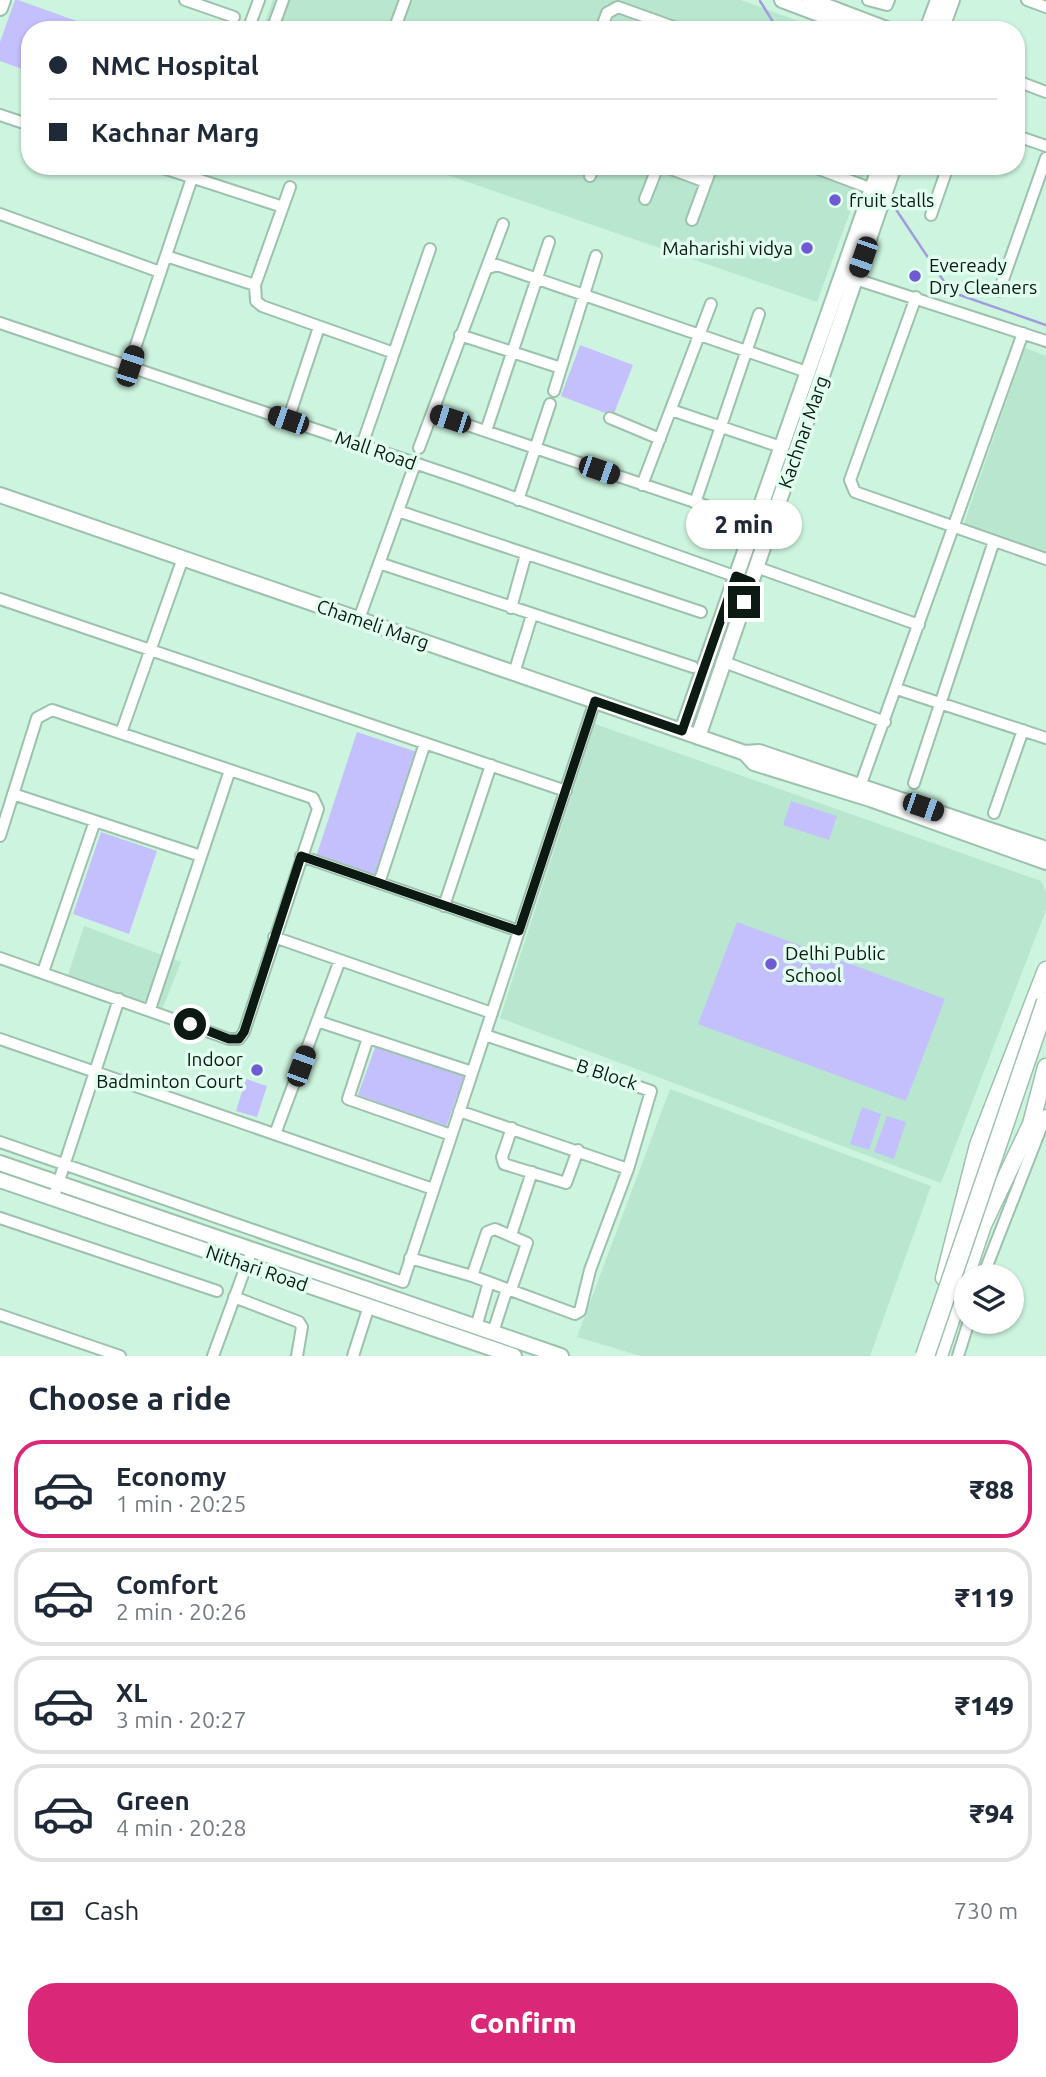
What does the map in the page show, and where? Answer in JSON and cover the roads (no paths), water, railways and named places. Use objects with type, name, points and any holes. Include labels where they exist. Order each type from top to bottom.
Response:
[{"type":"main road","points":[[916,1356],[945,1276],[978,1144],[1046,970]]},
{"type":"main road","points":[[925,1356],[1046,1002]]},
{"type":"main road","points":[[937,1356],[1046,1036]]},
{"type":"main road","points":[[1022,1037],[1004,1101],[1013,1114],[1026,1110],[1038,1071],[1046,1065]]},
{"type":"main road","points":[[937,1356],[992,1207],[1031,1124],[1046,1065]]},
{"type":"main road","points":[[964,1200],[970,1211],[979,1213],[992,1207]]},
{"type":"street","points":[[0,8],[3,0]]},
{"type":"street","points":[[185,0],[234,17]]},
{"type":"street","points":[[251,21],[259,0]]},
{"type":"street","points":[[275,21],[283,0]]},
{"type":"street","points":[[397,21],[405,0]]},
{"type":"street","points":[[634,11],[638,0]]},
{"type":"street","points":[[782,0],[837,21]]},
{"type":"street","points":[[810,0],[836,5],[870,21]]},
{"type":"street","points":[[868,0],[887,5],[889,0]]},
{"type":"street","points":[[930,21],[938,0]]},
{"type":"street","points":[[944,21],[951,0]]},
{"type":"street","points":[[1027,0],[1046,7]]},
{"type":"street","points":[[606,21],[612,9],[618,7],[634,11],[649,21]]},
{"type":"street","points":[[1025,84],[1046,92]]},
{"type":"street","points":[[0,115],[21,122]]},
{"type":"street","points":[[1025,139],[1046,146]]},
{"type":"street","points":[[999,292],[1046,158]]},
{"type":"street","points":[[183,175],[283,207]]},
{"type":"street","points":[[130,366],[193,175]]},
{"type":"street","points":[[645,199],[654,175]]},
{"type":"street","points":[[688,175],[706,182]]},
{"type":"street","points":[[692,220],[709,175]]},
{"type":"street","points":[[835,175],[872,189]]},
{"type":"street","name":"Kachnar Marg","points":[[698,737],[756,567],[848,277],[877,175]]},
{"type":"street","name":"Kachnar Marg","points":[[682,731],[807,372],[890,175]]},
{"type":"street","points":[[931,215],[945,175]]},
{"type":"street","points":[[290,187],[254,294],[262,306],[394,353]]},
{"type":"street","points":[[0,214],[160,272]]},
{"type":"street","points":[[419,448],[503,224]]},
{"type":"street","points":[[486,431],[549,242]]},
{"type":"street","points":[[362,445],[430,249]]},
{"type":"street","points":[[166,256],[255,285]]},
{"type":"street","points":[[554,391],[596,256]]},
{"type":"street","points":[[488,268],[498,265],[807,372]]},
{"type":"street","points":[[848,277],[1046,341]]},
{"type":"street","points":[[916,297],[850,481],[851,487],[855,492],[1046,559]]},
{"type":"street","points":[[642,485],[711,304]]},
{"type":"street","points":[[695,503],[723,427],[759,314]]},
{"type":"street","name":"Mall Road","points":[[0,323],[362,445],[751,582]]},
{"type":"street","points":[[288,420],[319,327]]},
{"type":"street","points":[[859,790],[1023,333]]},
{"type":"street","points":[[460,335],[561,368]]},
{"type":"street","points":[[518,500],[550,404]]},
{"type":"street","points":[[671,410],[781,447]]},
{"type":"street","points":[[432,413],[733,515]]},
{"type":"street","points":[[611,418],[660,439]]},
{"type":"street","points":[[359,620],[415,464]]},
{"type":"street","name":"Chameli Marg","points":[[0,495],[745,753],[754,763],[859,790],[1046,849]]},
{"type":"street","points":[[398,511],[701,612]]},
{"type":"street","points":[[914,783],[994,541]]},
{"type":"street","points":[[511,608],[526,554]]},
{"type":"street","points":[[121,733],[183,558]]},
{"type":"street","points":[[379,563],[693,667]]},
{"type":"street","points":[[756,567],[919,625]]},
{"type":"street","points":[[0,598],[566,791]]},
{"type":"street","points":[[514,673],[532,615]]},
{"type":"street","points":[[724,662],[885,722]]},
{"type":"street","points":[[897,689],[1046,737]]},
{"type":"street","points":[[0,1142],[402,1282],[595,701]]},
{"type":"street","points":[[0,836],[37,718],[43,712],[52,710],[313,798],[318,809],[244,1032],[239,1039],[229,1039],[0,958]]},
{"type":"street","points":[[994,813],[1023,730]]},
{"type":"street","points":[[379,883],[425,743]]},
{"type":"street","points":[[444,906],[491,765]]},
{"type":"street","points":[[150,1009],[230,770]]},
{"type":"street","name":"Chameli Marg","points":[[859,790],[1046,862]]},
{"type":"street","points":[[13,794],[201,856]]},
{"type":"street","points":[[43,972],[95,821]]},
{"type":"street","points":[[301,856],[519,931]]},
{"type":"street","points":[[274,937],[492,1013]]},
{"type":"street","points":[[275,1134],[340,960]]},
{"type":"street","points":[[53,1199],[119,999]]},
{"type":"street","points":[[317,1021],[472,1072]]},
{"type":"street","name":"B Block","points":[[410,1258],[472,1276],[575,1314],[580,1311],[593,1261],[628,1169],[651,1091],[485,1035]]},
{"type":"street","points":[[368,1038],[348,1099],[451,1135]]},
{"type":"street","points":[[0,1040],[433,1189]]},
{"type":"street","points":[[459,1111],[628,1169]]},
{"type":"street","points":[[987,1264],[1023,1167],[1042,1141],[1046,1115]]},
{"type":"street","points":[[512,1128],[502,1160],[566,1183],[578,1150]]},
{"type":"street","points":[[0,1163],[252,1249],[447,1324],[476,1326],[561,1356]]},
{"type":"street","points":[[511,1235],[533,1171]]},
{"type":"street","name":"Nithari Road","points":[[0,1180],[369,1306],[447,1324],[514,1356]]},
{"type":"street","points":[[0,1218],[217,1291]]},
{"type":"street","points":[[472,1276],[487,1232],[495,1229],[527,1243],[493,1332]]},
{"type":"street","points":[[213,1356],[252,1249]]},
{"type":"street","points":[[476,1326],[489,1282]]},
{"type":"street","points":[[234,1297],[299,1322],[301,1336],[297,1356]]},
{"type":"street","points":[[354,1356],[369,1306]]},
{"type":"street","points":[[0,1315],[119,1356]]},
{"type":"street","points":[[958,1356],[965,1334]]},
{"type":"waterway","points":[[760,1],[772,21]]},
{"type":"waterway","points":[[889,199],[951,292],[1046,325]]},
{"type":"place","name":"fruit stalls","points":[[835,200]]},
{"type":"place","name":"Maharishi vidya","points":[[807,248]]},
{"type":"place","name":"Eveready Dry Cleaners","points":[[915,276]]},
{"type":"place","name":"Delhi Public School","points":[[771,964]]},
{"type":"place","name":"Indoor Badminton Court","points":[[257,1070]]}]
